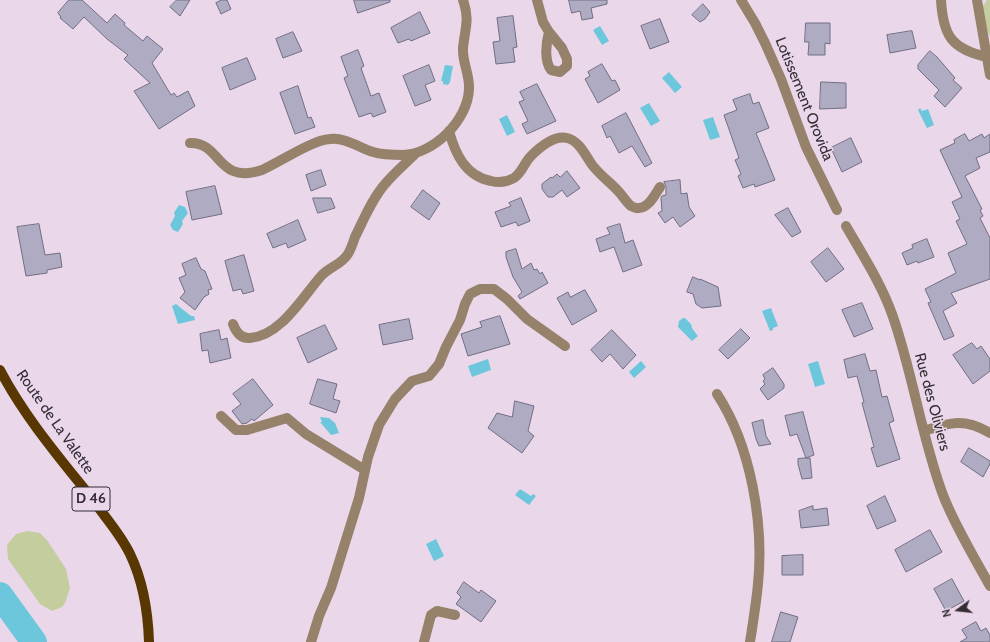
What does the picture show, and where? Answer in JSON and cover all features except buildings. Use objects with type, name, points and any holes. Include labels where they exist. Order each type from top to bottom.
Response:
[{"type":"main road","name":"Route de La Valette","points":[[0,370],[34,424],[113,527],[129,553],[140,578],[145,602],[150,642]]},
{"type":"street","points":[[190,143],[201,144],[229,170],[244,174],[262,170],[316,143],[332,139],[348,142],[375,153],[390,155],[415,154],[425,150],[449,131],[463,110],[469,90],[469,77],[463,53],[468,18],[463,0]]},
{"type":"street","points":[[538,0],[540,17],[548,32]]},
{"type":"street","name":"Lotissement Orovida","points":[[741,0],[755,23],[781,79],[806,147],[837,210]]},
{"type":"street","points":[[941,0],[944,26],[946,32],[953,41],[970,53],[987,58]]},
{"type":"street","points":[[977,0],[990,75]]},
{"type":"street","points":[[449,131],[458,156],[466,168],[471,173],[488,181],[501,182],[513,178],[519,174],[531,156],[551,140],[562,137],[572,140],[577,144],[595,168],[619,191],[631,206],[636,208],[645,206],[660,187]]},
{"type":"street","points":[[233,324],[235,330],[240,336],[247,338],[256,338],[276,328],[324,273],[337,265],[348,255],[366,214],[378,194],[385,184],[415,154]]},
{"type":"street","name":"Rue des Oliviers","points":[[846,226],[876,279],[891,312],[943,494],[952,515],[990,586]]},
{"type":"street","points":[[311,642],[319,616],[332,588],[379,425],[395,399],[412,381],[429,376],[439,364],[460,320],[470,294],[480,289],[494,289],[507,299],[527,319],[565,346]]},
{"type":"street","points":[[717,394],[735,426],[750,474],[756,506],[758,574],[750,642]]},
{"type":"street","points":[[221,416],[236,430],[247,430],[287,418],[306,434],[365,470]]},
{"type":"street","points":[[924,431],[958,422],[973,424],[990,433]]},
{"type":"street","points":[[424,642],[431,615],[437,611],[455,615]]},
{"type":"green space","points":[[987,0],[990,0],[990,36],[977,16]]},
{"type":"green space","points":[[27,531],[40,533],[47,540],[66,569],[70,588],[65,603],[62,607],[52,611],[40,604],[8,559],[7,545],[16,534]]},
{"type":"water","points":[[600,26],[609,41],[602,45],[593,30]]},
{"type":"water","points":[[445,65],[453,66],[448,85],[443,84],[443,81],[441,81]]},
{"type":"water","points":[[669,72],[682,87],[675,93],[662,78]]},
{"type":"water","points":[[649,103],[660,121],[651,126],[640,108]]},
{"type":"water","points":[[920,108],[922,111],[928,109],[934,125],[927,128],[918,110]]},
{"type":"water","points":[[507,115],[515,132],[507,136],[499,119]]},
{"type":"water","points":[[713,117],[720,137],[710,140],[703,120]]},
{"type":"water","points":[[179,205],[185,207],[188,213],[182,221],[183,224],[178,232],[173,230],[170,225],[175,216],[174,213]]},
{"type":"water","points":[[176,304],[191,316],[194,316],[195,320],[178,324],[172,306]]},
{"type":"water","points":[[771,308],[778,326],[770,331],[762,311]]},
{"type":"water","points":[[683,318],[691,324],[698,336],[692,341],[678,327],[679,321]]},
{"type":"water","points":[[488,359],[491,370],[472,377],[468,366]]},
{"type":"water","points":[[641,361],[646,367],[634,378],[629,372]]},
{"type":"water","points":[[818,361],[825,384],[815,387],[808,364]]},
{"type":"water","points":[[320,417],[329,418],[335,423],[339,433],[331,435],[320,422],[322,422]]},
{"type":"water","points":[[520,489],[531,496],[533,494],[536,496],[529,505],[515,495]]},
{"type":"water","points":[[436,539],[444,556],[434,561],[426,544]]},
{"type":"waterway","points":[[0,595],[34,642]]},
{"type":"waterway","points":[[0,613],[11,610]]}]
